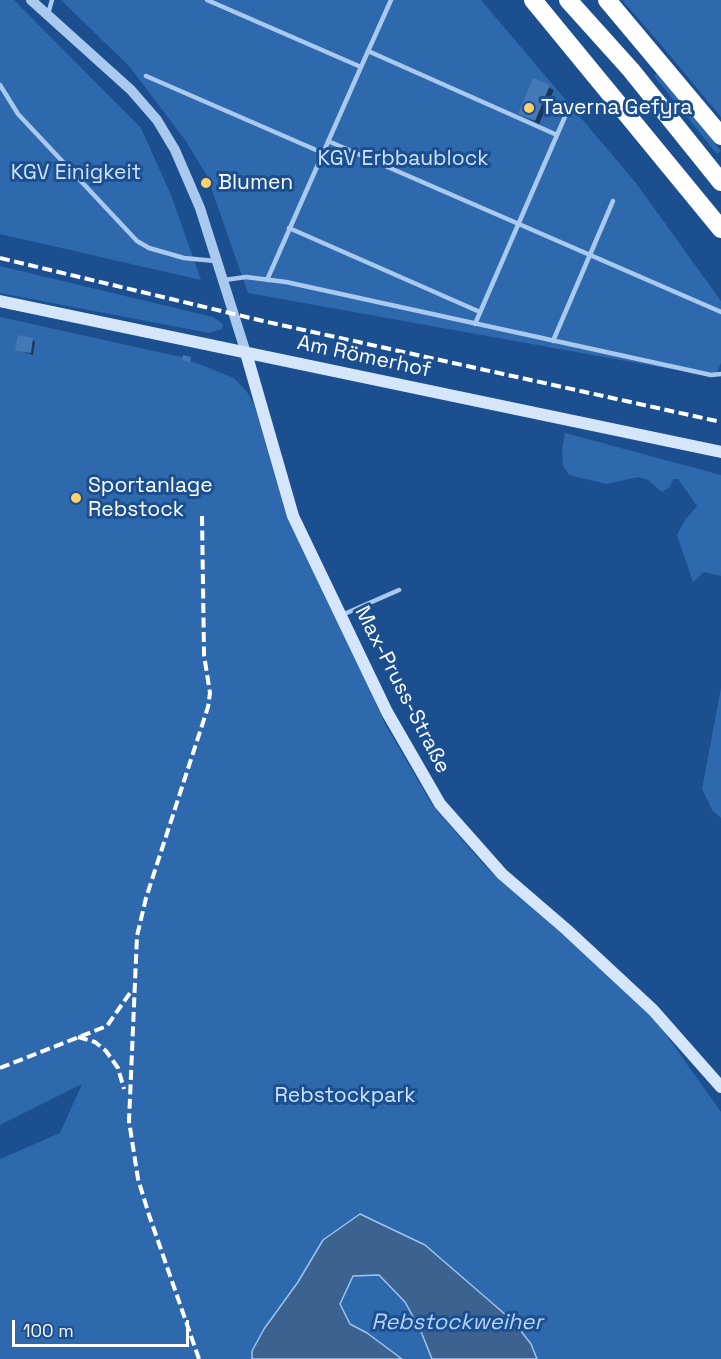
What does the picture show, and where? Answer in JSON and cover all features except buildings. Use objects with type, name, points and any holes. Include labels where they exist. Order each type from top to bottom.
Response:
[{"type":"highway","points":[[533,0],[721,230]]},
{"type":"highway","points":[[568,0],[631,70],[721,182]]},
{"type":"highway","points":[[607,0],[721,136]]},
{"type":"main road","name":"Am Römerhof","points":[[0,301],[721,452]]},
{"type":"main road","name":"Max-Pruss-Straße","points":[[246,353],[286,499],[387,712],[440,804],[502,874],[653,1010],[721,1087]]},
{"type":"street","points":[[31,0],[131,90],[158,120],[175,150],[200,208],[246,353]]},
{"type":"lane","points":[[47,16],[52,0]]},
{"type":"lane","points":[[207,0],[361,67]]},
{"type":"lane","points":[[267,280],[391,0]]},
{"type":"lane","points":[[368,51],[557,135]]},
{"type":"lane","points":[[146,76],[323,153]]},
{"type":"lane","points":[[0,85],[18,114],[136,240],[149,248],[184,258],[218,262]]},
{"type":"lane","points":[[475,324],[567,112]]},
{"type":"lane","points":[[328,141],[721,312]]},
{"type":"lane","points":[[553,341],[613,201]]},
{"type":"lane","points":[[289,228],[480,312]]},
{"type":"lane","points":[[224,280],[246,277],[267,280],[711,375],[721,374]]},
{"type":"lane","points":[[342,615],[399,590]]},
{"type":"green space","name":"KGV Einigkeit","points":[[0,0],[14,0],[141,128],[171,195],[201,280],[0,234]]},
{"type":"green space","name":"KGV Erbbaublock","points":[[61,0],[481,0],[636,183],[721,301],[721,363],[715,377],[248,293],[207,176],[185,140],[129,66]]},
{"type":"green space","points":[[622,0],[721,0],[721,117],[662,46]]},
{"type":"green space","points":[[657,73],[721,151],[717,154],[654,76]]},
{"type":"green space","points":[[0,266],[213,317],[223,324],[222,329],[209,333],[0,293]]},
{"type":"green space","name":"Rebstockpark","points":[[0,317],[181,357],[234,378],[247,392],[254,404],[288,520],[325,588],[385,724],[433,806],[486,867],[650,1012],[721,1112],[721,1359],[0,1359],[0,1159],[60,1133],[82,1084],[0,1125]]},
{"type":"green space","points":[[565,433],[721,475],[721,576],[704,572],[693,582],[677,535],[685,520],[697,506],[678,479],[673,479],[670,487],[662,492],[648,480],[638,477],[606,484],[569,475],[563,466],[562,450]]},
{"type":"green space","points":[[721,688],[721,818],[712,810],[702,789]]},
{"type":"water","name":"Rebstockweiher","points":[[360,1214],[425,1245],[514,1322],[531,1344],[537,1359],[432,1359],[420,1329],[405,1302],[379,1275],[353,1276],[340,1304],[350,1324],[367,1333],[402,1359],[252,1359],[252,1351],[264,1329],[298,1282],[323,1240]]},
{"type":"railway","points":[[0,258],[263,321],[721,422]]},
{"type":"railway","points":[[199,1359],[138,1179],[129,1121],[137,936],[146,898],[208,707],[210,693],[204,655],[202,515]]},
{"type":"railway","points":[[0,1068],[107,1026],[132,990]]},
{"type":"railway","points":[[78,1037],[95,1042],[106,1051],[118,1068],[124,1089]]},
{"type":"place","name":"Taverna Gefyra","points":[[529,108]]},
{"type":"place","name":"Blumen","points":[[206,183]]},
{"type":"place","name":"Sportanlage Rebstock","points":[[76,498]]}]
